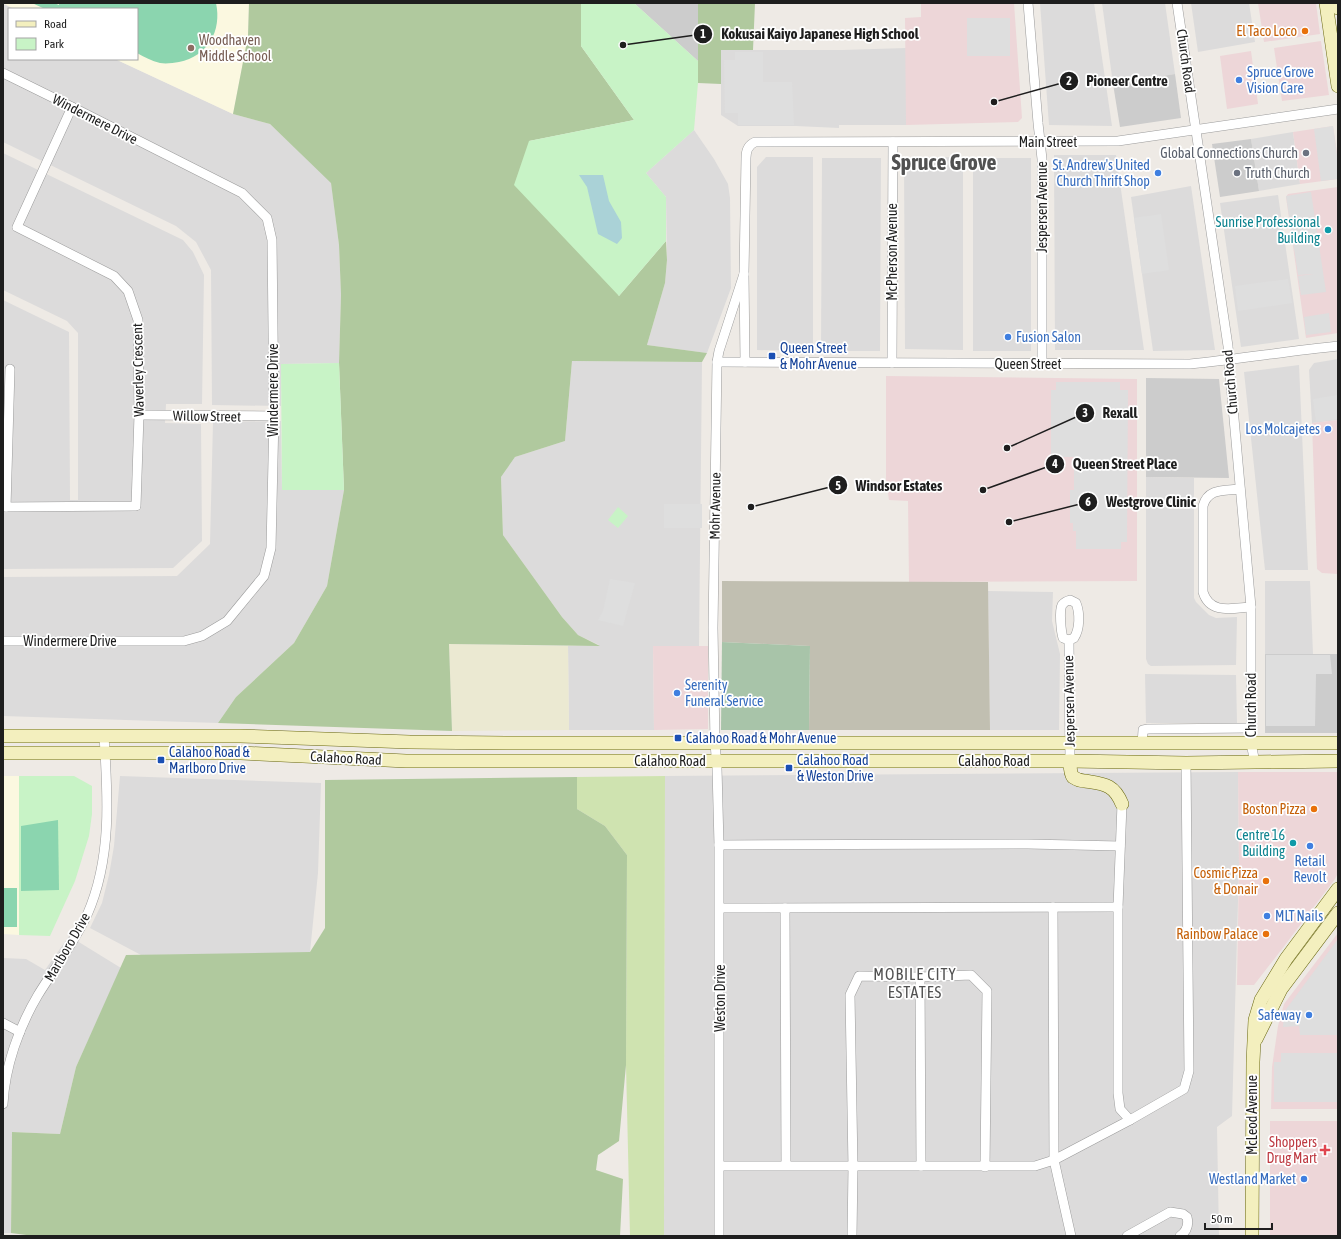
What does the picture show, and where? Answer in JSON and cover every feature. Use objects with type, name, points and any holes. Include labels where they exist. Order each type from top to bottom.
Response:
[{"type":"main road","points":[[1326,3],[1338,86]]},
{"type":"main road","points":[[1337,3],[1338,8]]},
{"type":"main road","name":"Calahoo Road","points":[[3,736],[240,736],[410,742],[1069,744],[1338,743]]},
{"type":"main road","name":"Calahoo Road","points":[[3,753],[241,753],[414,761],[1070,761],[1186,763],[1338,761]]},
{"type":"main road","points":[[1070,761],[1071,774],[1074,778],[1082,781],[1104,784],[1112,788],[1118,794],[1122,804]]},
{"type":"main road","name":"McLeod Avenue","points":[[1252,1236],[1252,1093],[1255,1020],[1261,1000],[1270,984],[1286,959],[1338,889]]},
{"type":"main road","name":"McLeod Avenue","points":[[1254,1042],[1281,989],[1338,913]]},
{"type":"street","name":"Jespersen Avenue","points":[[1028,3],[1042,159],[1042,364]]},
{"type":"street","name":"Church Road","points":[[1177,3],[1229,360],[1251,607],[1251,743],[1255,763]]},
{"type":"street","name":"Windermere Drive","points":[[3,73],[242,193],[267,218],[272,240],[274,416],[271,548],[264,576],[227,621],[202,636],[184,641],[3,642]]},
{"type":"street","name":"Waverley Crescent","points":[[4,507],[136,506],[140,415],[138,320],[128,291],[114,276],[17,227],[72,107]]},
{"type":"street","name":"Main Street","points":[[755,142],[1118,141],[1338,109]]},
{"type":"street","name":"Mohr Avenue","points":[[745,362],[744,274],[746,158],[747,149],[751,143],[755,142]]},
{"type":"street","name":"McPherson Avenue","points":[[892,363],[893,142]]},
{"type":"street","name":"Mohr Avenue","points":[[716,761],[713,636],[717,362],[719,351],[744,274]]},
{"type":"street","name":"Queen Street","points":[[717,362],[1190,364],[1338,346]]},
{"type":"street","points":[[4,507],[10,369]]},
{"type":"street","name":"Willow Street","points":[[140,415],[274,416]]},
{"type":"street","points":[[1240,489],[1217,491],[1206,497],[1204,501],[1203,592],[1209,603],[1219,609],[1251,607]]},
{"type":"street","name":"Jespersen Avenue","points":[[1069,640],[1070,761]]},
{"type":"street","points":[[1142,744],[1143,730],[1148,729],[1251,728]]},
{"type":"street","name":"Marlboro Drive","points":[[3,1104],[13,1052],[20,1032],[37,996],[73,941],[87,915],[97,887],[105,844],[107,813],[104,736]]},
{"type":"street","name":"Weston Drive","points":[[716,761],[720,908],[719,1236]]},
{"type":"street","points":[[720,1166],[1035,1166],[1054,1160],[1130,1120],[1184,1089],[1189,1071],[1186,763]]},
{"type":"street","points":[[1122,804],[1118,907],[1118,1093],[1120,1109],[1130,1120]]},
{"type":"street","points":[[719,845],[1028,844],[1120,846]]},
{"type":"street","points":[[1053,907],[1054,1160],[1071,1236]]},
{"type":"street","points":[[720,908],[1118,907]]},
{"type":"street","points":[[785,908],[786,1165]]},
{"type":"street","points":[[852,1236],[853,1167],[850,995],[860,976],[920,977],[971,975],[987,991],[984,1167]]},
{"type":"street","points":[[920,977],[921,1166]]},
{"type":"street","points":[[3,1023],[20,1032]]},
{"type":"street","points":[[1127,1236],[1170,1212],[1183,1214],[1187,1217],[1188,1226],[1186,1231],[1180,1236]]},
{"type":"shaded area","name":"Woodhaven Middle School","points":[[3,3],[249,3],[248,36],[233,114],[117,60],[138,60],[138,8],[12,8]]},
{"type":"shaded area","points":[[634,3],[698,3],[698,61]]},
{"type":"shaded area","points":[[1014,3],[1022,118],[1018,122],[906,125],[905,18],[921,17],[921,4]]},
{"type":"shaded area","points":[[1040,3],[1094,3],[1112,126],[1049,125]]},
{"type":"shaded area","points":[[1102,3],[1165,3],[1175,74],[1113,84]]},
{"type":"shaded area","points":[[1191,3],[1249,3],[1255,42],[1198,52]]},
{"type":"shaded area","points":[[1258,3],[1316,3],[1320,34],[1264,42]]},
{"type":"shaded area","points":[[3,4],[12,8],[8,8],[8,60],[117,60],[233,114],[270,124],[331,182],[339,245],[341,295],[339,363],[281,364],[281,406],[212,405],[211,270],[196,242],[176,226],[3,142]]},
{"type":"shaded area","points":[[967,18],[1010,18],[1010,56],[967,56]]},
{"type":"shaded area","points":[[1321,41],[1329,95],[1282,101],[1274,48]]},
{"type":"shaded area","points":[[906,48],[906,125],[839,125],[839,128],[738,126],[721,115],[721,50],[842,50]]},
{"type":"shaded area","name":"Spruce Grove Vision Care","points":[[1251,51],[1258,104],[1227,109],[1220,56]]},
{"type":"shaded area","points":[[735,52],[763,52],[763,82],[792,82],[794,125],[738,125],[738,113],[725,113],[724,60],[735,60]]},
{"type":"shaded area","points":[[1175,74],[1181,118],[1120,127],[1113,84]]},
{"type":"shaded area","points":[[1333,126],[1338,159],[1338,179],[1300,184],[1293,132]]},
{"type":"shaded area","points":[[1333,126],[1338,162],[1338,179],[1321,181],[1314,129]]},
{"type":"shaded area","points":[[694,130],[714,159],[728,184],[730,198],[731,288],[707,353],[647,345],[665,283],[667,260],[666,197],[646,173]]},
{"type":"shaded area","points":[[1293,132],[1300,184],[1259,191],[1251,139]]},
{"type":"shaded area","points":[[1251,139],[1259,191],[1220,197],[1212,144]]},
{"type":"shaded area","points":[[3,153],[183,240],[193,252],[204,275],[202,404],[166,404],[165,423],[201,424],[202,541],[173,568],[3,569],[3,300],[69,332],[70,500],[78,500],[78,333],[67,321],[3,290]]},
{"type":"shaded area","points":[[1054,155],[1116,155],[1144,350],[1055,350]]},
{"type":"shaded area","points":[[766,157],[813,157],[813,351],[757,350],[757,167]]},
{"type":"shaded area","points":[[963,157],[963,350],[905,349],[904,158]]},
{"type":"shaded area","points":[[822,158],[881,158],[880,351],[821,351]]},
{"type":"shaded area","points":[[973,158],[1031,158],[1031,351],[973,351]]},
{"type":"shaded area","points":[[1191,186],[1215,350],[1153,351],[1131,197]]},
{"type":"shaded area","points":[[1338,187],[1338,333],[1306,338],[1286,197],[1288,194]]},
{"type":"shaded area","points":[[1311,192],[1326,292],[1301,295],[1298,276],[1314,274],[1298,275],[1286,196]]},
{"type":"shaded area","points":[[1278,195],[1299,339],[1241,347],[1220,203]]},
{"type":"shaded area","points":[[1161,214],[1169,270],[1142,274],[1134,218]]},
{"type":"shaded area","points":[[1288,279],[1292,303],[1238,311],[1235,286]]},
{"type":"shaded area","points":[[1329,313],[1331,332],[1306,335],[1304,317]]},
{"type":"shaded area","points":[[1338,359],[1338,420],[1312,423],[1309,370],[1314,363]]},
{"type":"shaded area","points":[[572,361],[702,362],[699,646],[653,646],[654,730],[569,730],[568,646],[599,645],[578,635],[562,617],[503,535],[501,477],[515,457],[565,441]]},
{"type":"shaded area","points":[[1299,365],[1308,570],[1265,570],[1244,372]]},
{"type":"shaded area","points":[[886,376],[1137,379],[1137,581],[909,582],[908,501],[889,500],[886,479]]},
{"type":"shaded area","points":[[1146,378],[1219,379],[1229,478],[1146,477]]},
{"type":"shaded area","points":[[1056,382],[1120,382],[1120,390],[1128,390],[1127,542],[1121,542],[1121,549],[1076,549],[1076,531],[1073,531],[1073,523],[1070,523],[1070,490],[1074,490],[1074,457],[1051,457],[1051,390],[1056,390]]},
{"type":"shaded area","points":[[1338,395],[1338,419],[1316,422],[1313,399]]},
{"type":"shaded area","points":[[1338,420],[1338,574],[1322,573],[1317,569],[1312,423]]},
{"type":"shaded area","points":[[281,421],[282,490],[344,490],[327,586],[294,643],[236,697],[218,723],[3,716],[3,577],[177,576],[210,544],[213,422]]},
{"type":"shaded area","points":[[1146,477],[1194,478],[1194,598],[1209,615],[1216,618],[1237,617],[1236,665],[1151,666],[1148,664],[1146,659]]},
{"type":"shaded area","points":[[664,504],[702,504],[702,528],[664,528]]},
{"type":"shaded area","points":[[610,579],[635,583],[623,626],[598,620],[603,611]]},
{"type":"shaded area","points":[[722,581],[988,582],[990,730],[809,730],[810,646],[722,642]]},
{"type":"shaded area","points":[[1265,581],[1310,581],[1313,654],[1265,654]]},
{"type":"shaded area","points":[[988,591],[1053,592],[1052,621],[1060,654],[1059,730],[990,730]]},
{"type":"shaded area","points":[[449,644],[568,646],[569,730],[452,731]]},
{"type":"shaded area","points":[[653,646],[708,646],[708,729],[654,730]]},
{"type":"shaded area","points":[[1265,654],[1338,654],[1338,733],[1265,733]]},
{"type":"shaded area","points":[[1266,655],[1330,655],[1332,674],[1316,674],[1315,726],[1266,726]]},
{"type":"shaded area","points":[[1145,674],[1236,675],[1237,723],[1146,723]]},
{"type":"shaded area","points":[[1238,772],[1239,865],[1232,1116],[1217,1127],[1219,1236],[664,1236],[665,776]]},
{"type":"shaded area","points":[[1238,772],[1338,772],[1338,873],[1254,985],[1237,985],[1239,865]]},
{"type":"shaded area","points":[[3,776],[19,776],[19,935],[3,934]]},
{"type":"shaded area","points":[[120,776],[321,783],[318,873],[310,952],[312,953],[141,955],[90,928],[102,903],[109,875],[114,846]]},
{"type":"shaded area","name":"Safeway","points":[[1338,933],[1338,1109],[1271,1109],[1272,1067],[1278,1026],[1284,1004]]},
{"type":"shaded area","points":[[69,936],[121,968],[76,1067],[60,1134],[12,1132],[11,1233],[3,1233],[3,958],[26,959],[45,970]]},
{"type":"shaded area","points":[[1338,939],[1338,1035],[1300,1035],[1299,1026],[1283,1027],[1284,1012]]},
{"type":"shaded area","points":[[1281,1053],[1338,1053],[1338,1102],[1274,1102],[1274,1062],[1281,1062]]},
{"type":"shaded area","name":"Westland Market","points":[[1270,1121],[1338,1121],[1338,1236],[1270,1236]]},
{"type":"green space","points":[[32,3],[54,3],[59,5],[59,3],[216,3],[217,23],[211,41],[198,54],[179,62],[162,63],[151,60],[138,54],[138,8],[43,8]]},
{"type":"green space","points":[[249,3],[581,3],[581,46],[634,120],[529,141],[619,296],[666,241],[667,260],[665,283],[647,345],[707,353],[702,362],[572,361],[565,441],[515,457],[501,477],[503,535],[562,617],[578,635],[600,646],[449,644],[452,731],[218,723],[236,697],[294,643],[327,586],[344,490],[339,363],[341,295],[339,245],[331,183],[270,124],[233,114],[248,36]]},
{"type":"green space","points":[[581,3],[634,3],[698,61],[698,83],[694,130],[646,173],[666,197],[666,241],[619,296],[514,185],[529,141],[634,120],[581,46]]},
{"type":"green space","points":[[698,3],[755,3],[753,50],[721,50],[721,84],[698,83]]},
{"type":"green space","points":[[339,363],[344,490],[282,490],[281,364]]},
{"type":"green space","points":[[618,507],[628,516],[618,528],[608,520]]},
{"type":"green space","points":[[722,642],[810,646],[809,730],[721,730]]},
{"type":"green space","points":[[19,776],[74,776],[92,786],[92,814],[89,836],[75,881],[50,936],[19,935]]},
{"type":"green space","points":[[665,776],[664,1236],[630,1236],[626,1065],[627,855],[605,826],[577,809],[577,777]]},
{"type":"green space","points":[[577,777],[577,809],[605,826],[627,855],[626,1065],[619,1141],[598,1155],[596,1170],[623,1179],[620,1236],[34,1236],[11,1233],[12,1132],[60,1134],[76,1067],[126,955],[310,952],[325,928],[325,780]]},
{"type":"green space","points":[[58,820],[59,890],[21,891],[21,826]]},
{"type":"green space","points":[[3,888],[17,888],[17,927],[3,927]]},
{"type":"water","points":[[579,175],[603,175],[609,201],[621,222],[622,238],[617,244],[598,234],[587,187]]},
{"type":"place","name":"El Taco Loco","points":[[1305,31]]},
{"type":"place","name":"Kokusai Kaiyo Japanese High School","points":[[623,45]]},
{"type":"place","name":"Woodhaven Middle School","points":[[191,48]]},
{"type":"place","name":"Spruce Grove Vision Care","points":[[1239,80]]},
{"type":"place","name":"Pioneer Centre","points":[[994,102]]},
{"type":"place","name":"Global Connections Church","points":[[1306,153]]},
{"type":"place","name":"St. Andrew's United Church Thrift Shop","points":[[1158,173]]},
{"type":"place","name":"Truth Church","points":[[1237,173]]},
{"type":"place","name":"Sunrise Professional Building","points":[[1328,230]]},
{"type":"place","name":"Fusion Salon","points":[[1008,337]]},
{"type":"place","name":"Queen Street & Mohr Avenue","points":[[772,356]]},
{"type":"place","name":"Los Molcajetes","points":[[1328,429]]},
{"type":"place","name":"Rexall","points":[[1007,448]]},
{"type":"place","name":"Queen Street Place","points":[[983,490]]},
{"type":"place","name":"Windsor Estates","points":[[751,507]]},
{"type":"place","name":"Westgrove Clinic","points":[[1009,522]]},
{"type":"place","name":"Serenity Funeral Service","points":[[677,693]]},
{"type":"place","name":"Calahoo Road & Mohr Avenue","points":[[678,738]]},
{"type":"place","name":"Calahoo Road & Marlboro Drive","points":[[161,760]]},
{"type":"place","name":"Calahoo Road & Weston Drive","points":[[789,768]]},
{"type":"place","name":"Boston Pizza","points":[[1314,809]]},
{"type":"place","name":"Centre 16 Building","points":[[1293,843]]},
{"type":"place","name":"Retail Revolt","points":[[1310,846]]},
{"type":"place","name":"Cosmic Pizza & Donair","points":[[1266,881]]},
{"type":"place","name":"MLT Nails","points":[[1267,916]]},
{"type":"place","name":"Rainbow Palace","points":[[1266,934]]},
{"type":"place","name":"Safeway","points":[[1309,1015]]},
{"type":"place","name":"Shoppers Drug Mart","points":[[1325,1150]]},
{"type":"place","name":"Westland Market","points":[[1304,1179]]},
{"type":"district","name":"Spruce Grove","points":[[944,162]]},
{"type":"district","name":"MOBILE CITY ESTATES","points":[[915,983]]}]
